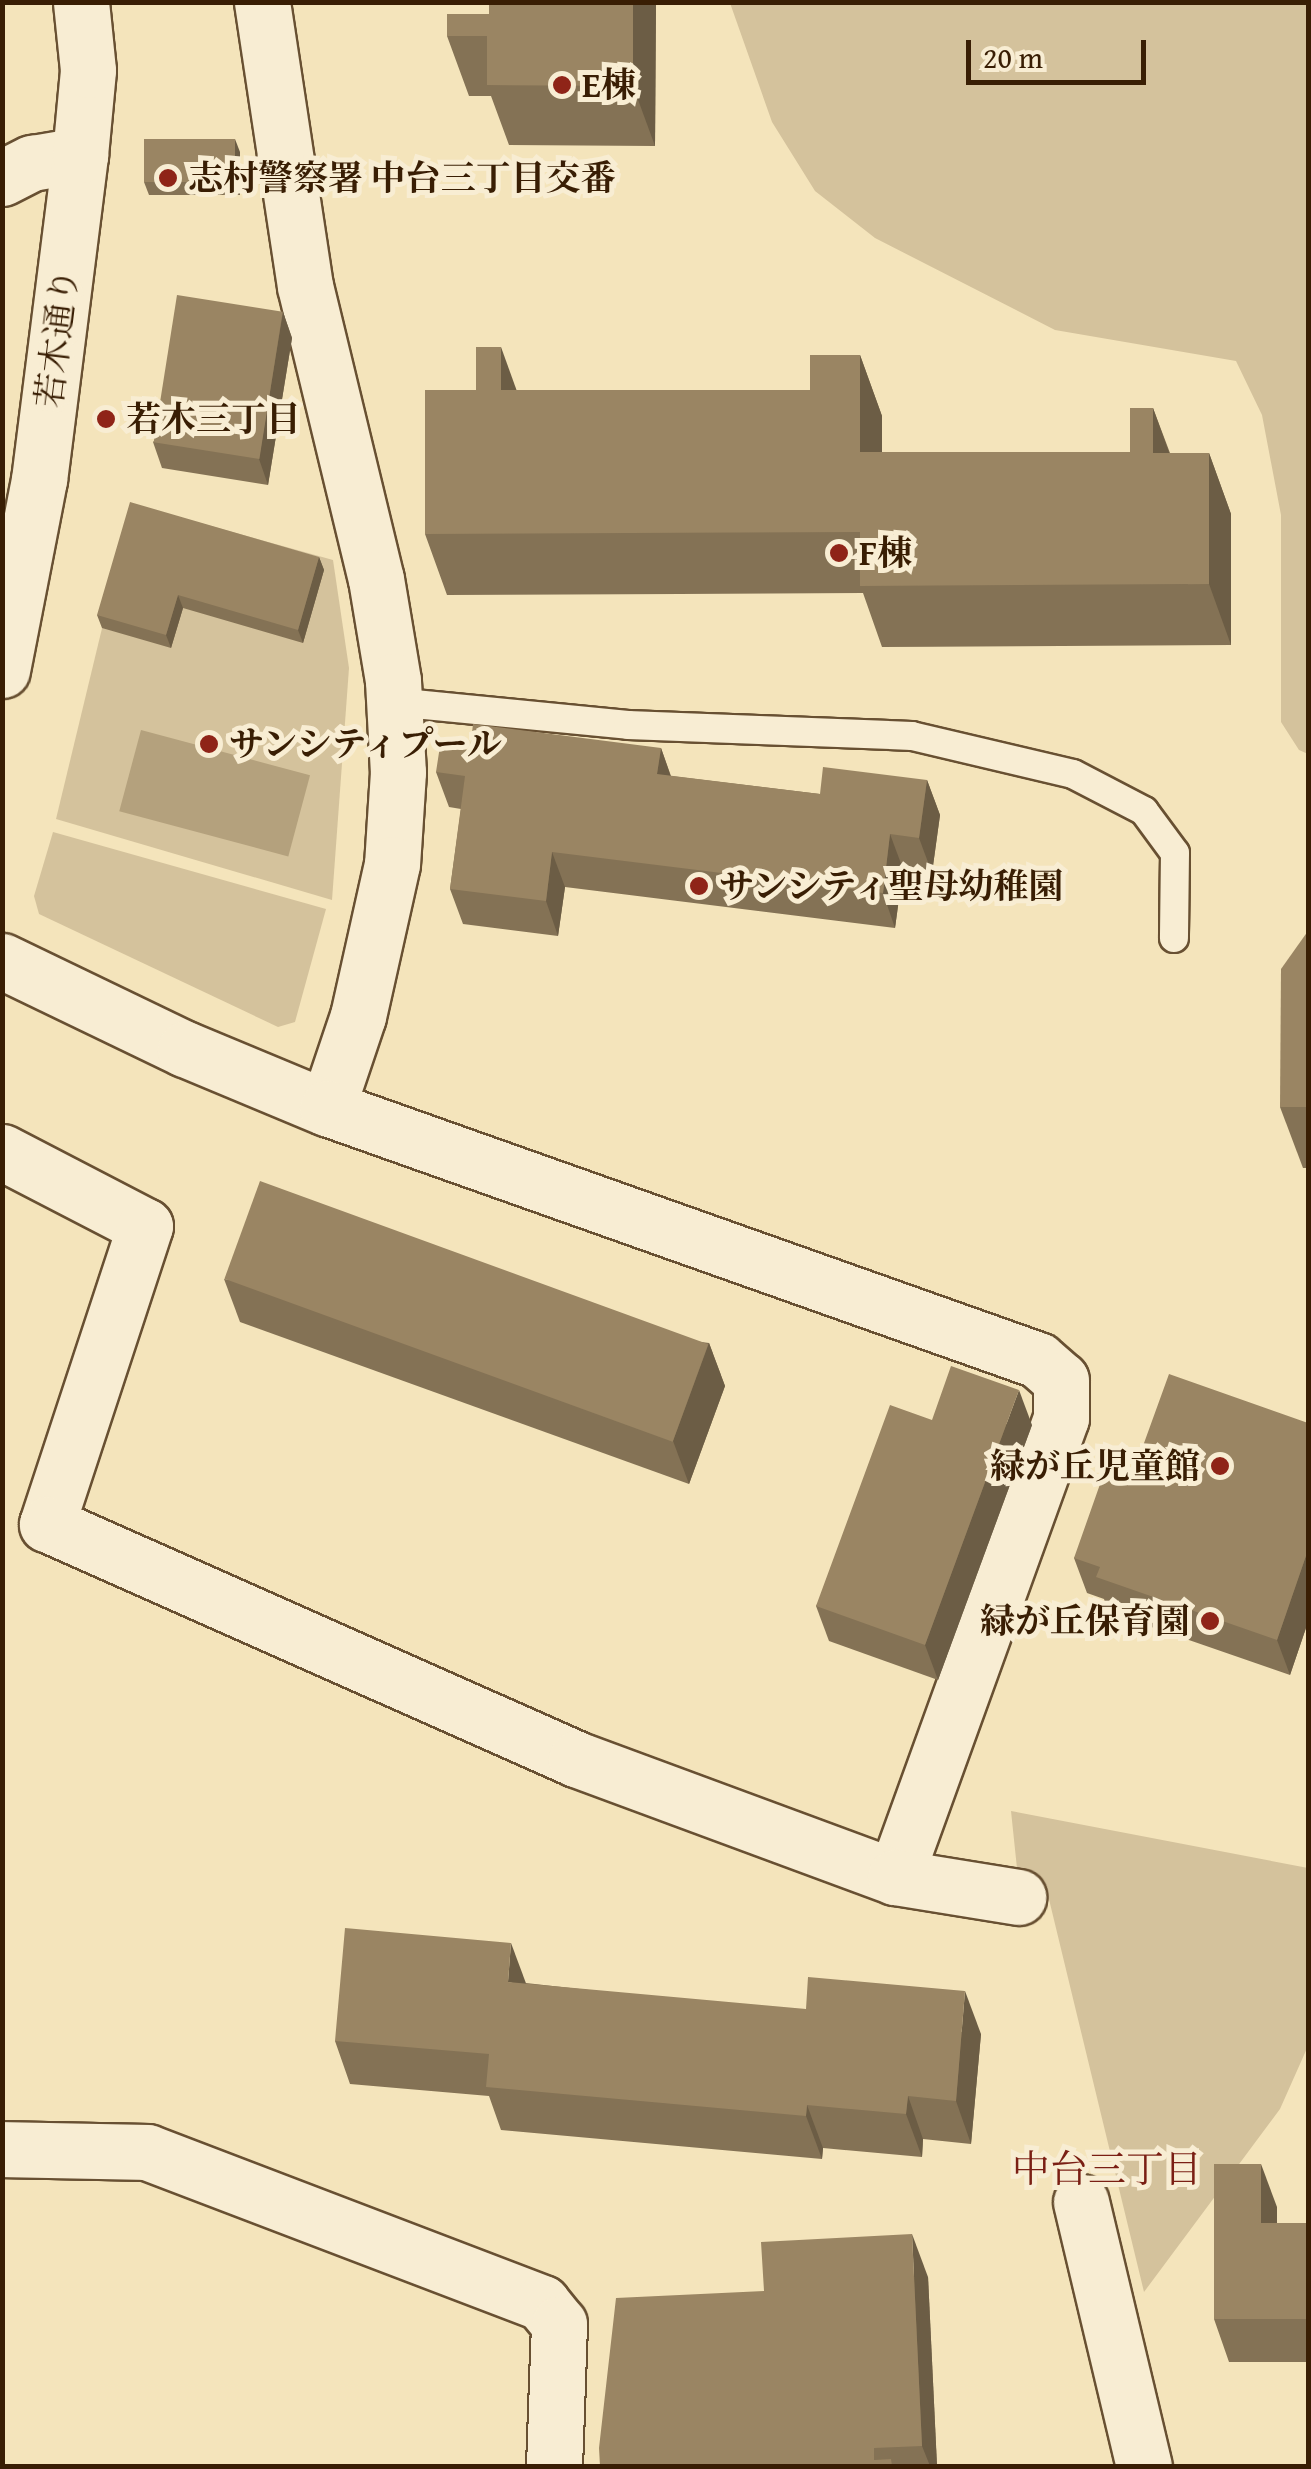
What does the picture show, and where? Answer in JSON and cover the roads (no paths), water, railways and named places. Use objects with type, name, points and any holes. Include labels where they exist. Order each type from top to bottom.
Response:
[{"type":"street","name":"若木通り","points":[[2,670],[38,480],[80,155],[88,70],[80,2]]},
{"type":"street","points":[[262,2],[306,286],[376,579],[394,702],[392,864],[358,1016],[328,1108]]},
{"type":"street","points":[[2,178],[32,163],[80,155]]},
{"type":"street","points":[[2,961],[185,1050],[328,1108],[1038,1360],[1061,1380],[1061,1418],[896,1876]]},
{"type":"street","points":[[2,1152],[145,1226],[47,1524],[576,1760],[896,1876],[1018,1896]]},
{"type":"street","points":[[2,2149],[147,2152],[542,2303],[559,2324],[554,2466]]},
{"type":"street","points":[[1081,2202],[1144,2466]]},
{"type":"lane","points":[[394,702],[628,725],[912,736],[1073,774],[1144,811],[1175,853],[1174,938]]},
{"type":"place","name":"E棟","points":[[562,85]]},
{"type":"place","name":"志村警察署 中台三丁目交番","points":[[168,178]]},
{"type":"place","name":"若木三丁目","points":[[106,419]]},
{"type":"place","name":"F棟","points":[[839,553]]},
{"type":"place","name":"サンシティプール","points":[[209,744]]},
{"type":"place","name":"サンシティ聖母幼稚園","points":[[699,886]]},
{"type":"place","name":"緑が丘児童館","points":[[1220,1466]]},
{"type":"place","name":"緑が丘保育園","points":[[1210,1621]]},
{"type":"district","name":"中台三丁目","points":[[1107,2169]]}]
